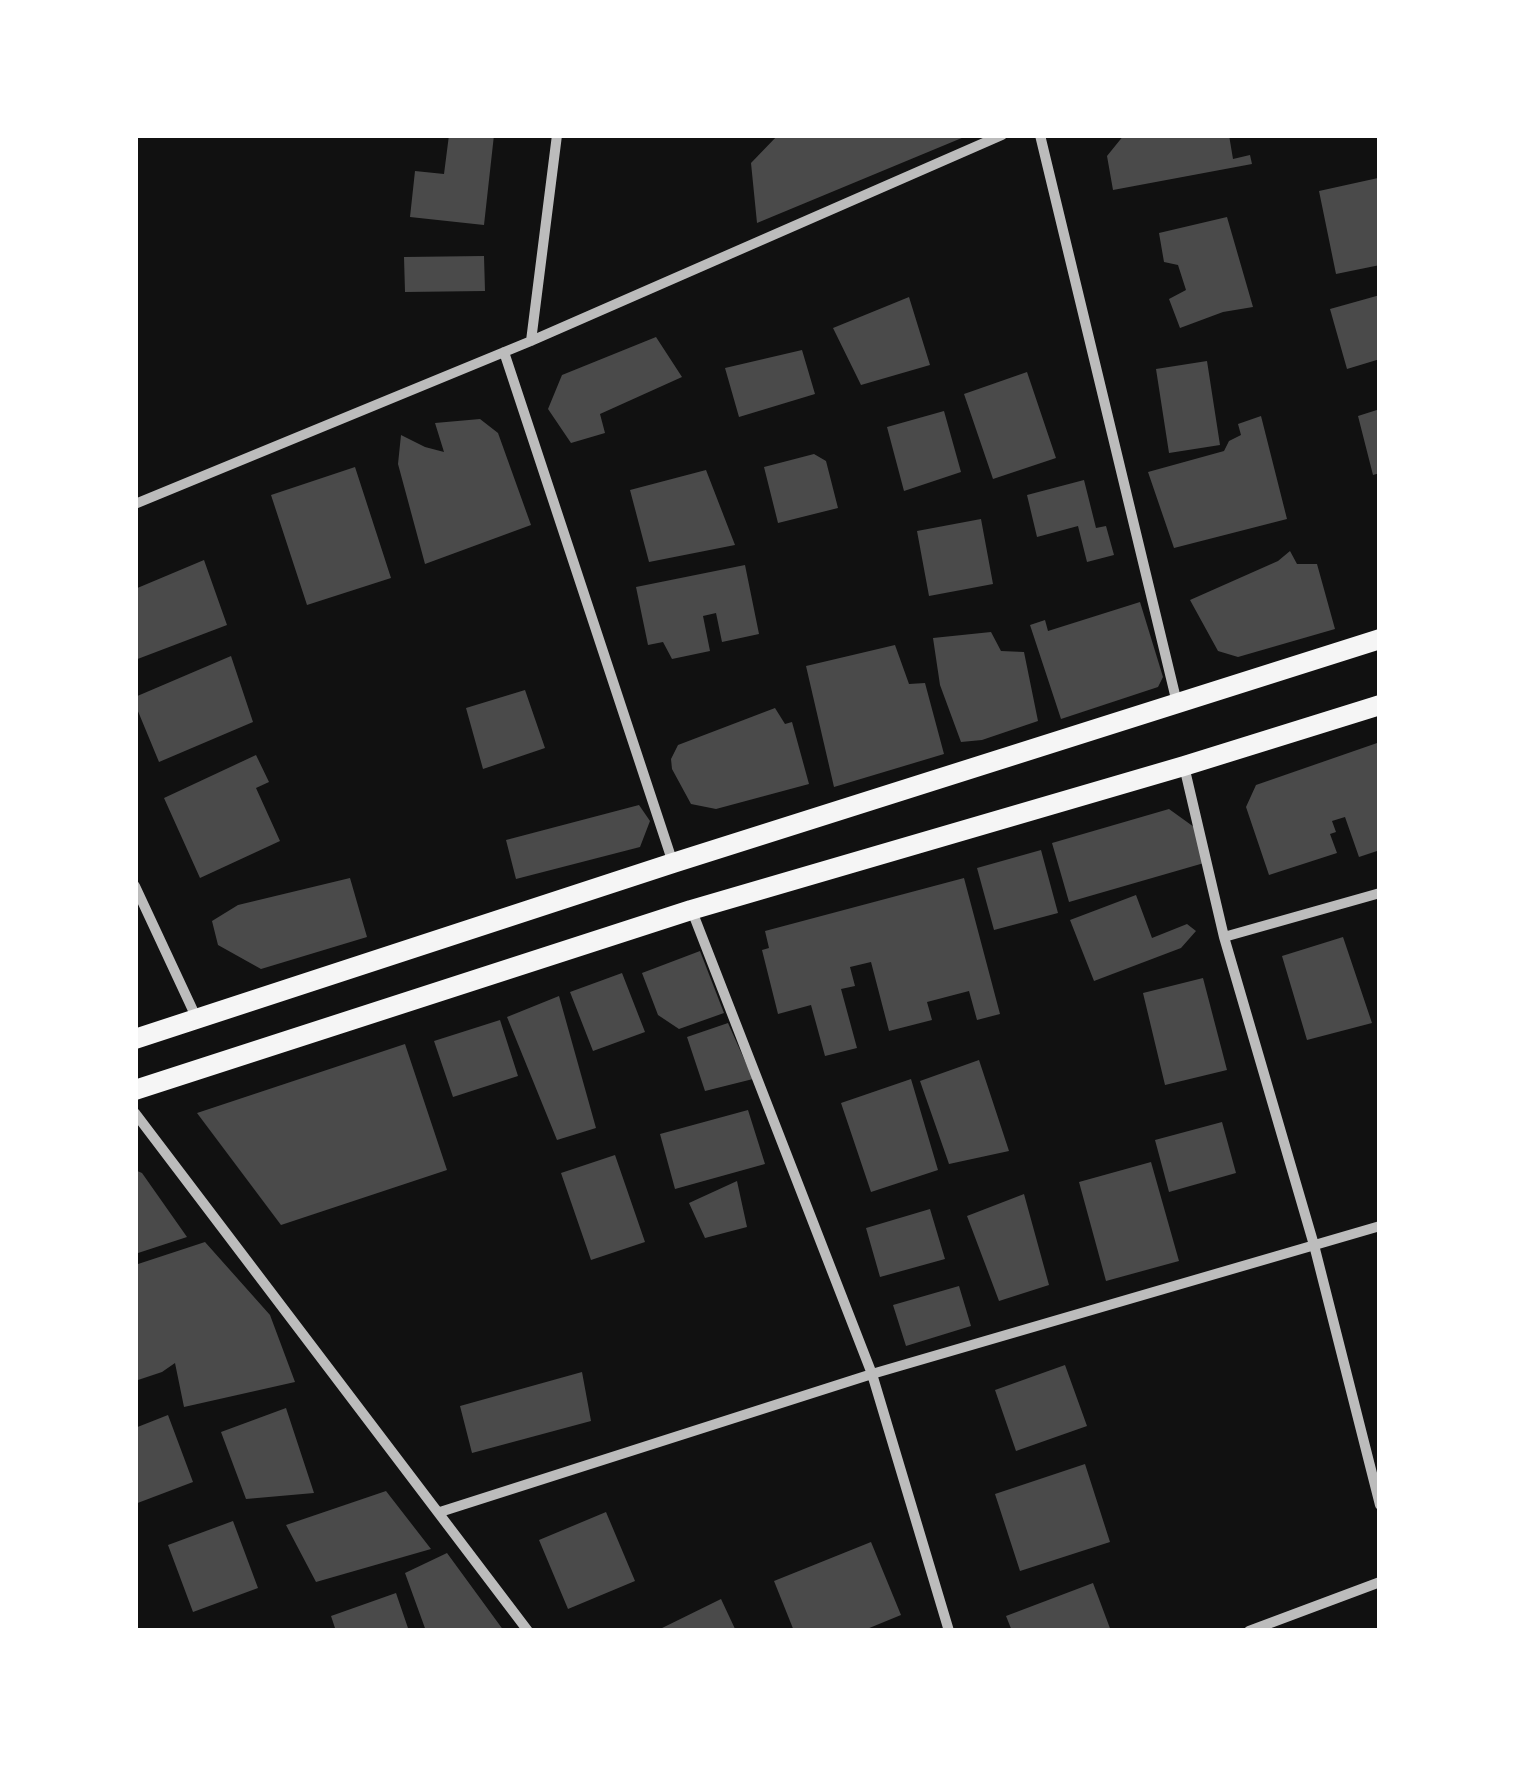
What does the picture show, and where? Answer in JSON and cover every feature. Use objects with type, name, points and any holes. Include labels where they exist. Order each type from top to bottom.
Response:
[{"type":"main road","points":[[135,1039],[673,862],[1380,640]]},
{"type":"main road","points":[[135,1090],[691,910],[1380,705]]},
{"type":"street","points":[[530,341],[557,135]]},
{"type":"street","points":[[135,504],[530,341],[1002,135]]},
{"type":"street","points":[[1040,135],[1178,704]]},
{"type":"street","points":[[504,352],[673,862]]},
{"type":"street","points":[[1184,766],[1224,937],[1314,1245],[1380,1505]]},
{"type":"street","points":[[135,886],[198,1019]]},
{"type":"street","points":[[1224,937],[1380,894]]},
{"type":"street","points":[[691,910],[872,1374],[949,1631]]},
{"type":"street","points":[[135,1113],[528,1631]]},
{"type":"street","points":[[440,1512],[872,1374],[1380,1226]]},
{"type":"street","points":[[1249,1631],[1380,1582]]},
{"type":"building","points":[[449,135],[494,135],[484,225],[410,217],[415,171],[444,174]]},
{"type":"building","points":[[778,135],[969,135],[757,223],[751,163]]},
{"type":"building","points":[[1124,135],[1229,135],[1233,159],[1250,155],[1252,164],[1113,190],[1107,156]]},
{"type":"building","points":[[1378,178],[1380,265],[1336,274],[1319,191]]},
{"type":"building","points":[[1227,217],[1253,307],[1223,312],[1180,328],[1169,299],[1186,290],[1178,265],[1164,262],[1159,233]]},
{"type":"building","points":[[484,256],[485,291],[405,292],[404,257]]},
{"type":"building","points":[[1380,295],[1380,359],[1347,369],[1330,309]]},
{"type":"building","points":[[909,297],[930,365],[861,385],[833,328]]},
{"type":"building","points":[[656,337],[682,377],[600,414],[605,433],[571,443],[548,409],[562,375]]},
{"type":"building","points":[[802,350],[815,394],[739,417],[725,368]]},
{"type":"building","points":[[1207,361],[1220,445],[1169,453],[1156,369]]},
{"type":"building","points":[[1027,372],[1056,458],[993,479],[964,394]]},
{"type":"building","points":[[1380,409],[1380,473],[1373,475],[1358,416]]},
{"type":"building","points":[[944,411],[961,472],[904,491],[887,427]]},
{"type":"building","points":[[1261,416],[1287,519],[1174,548],[1148,472],[1224,451],[1229,441],[1241,435],[1238,424]]},
{"type":"building","points":[[480,419],[498,433],[531,525],[425,564],[398,464],[401,435],[444,452],[435,423]]},
{"type":"building","points":[[814,454],[826,461],[838,508],[778,523],[764,467]]},
{"type":"building","points":[[355,467],[391,578],[307,605],[271,495]]},
{"type":"building","points":[[706,470],[735,545],[649,562],[630,490]]},
{"type":"building","points":[[1084,480],[1096,528],[1106,526],[1114,555],[1087,562],[1078,526],[1037,537],[1027,495]]},
{"type":"building","points":[[981,519],[993,584],[929,596],[917,531]]},
{"type":"building","points":[[1290,551],[1297,564],[1317,564],[1335,629],[1238,657],[1218,651],[1190,600],[1278,561]]},
{"type":"building","points":[[204,560],[227,625],[135,660],[135,589]]},
{"type":"building","points":[[745,565],[759,634],[722,642],[716,613],[703,616],[710,651],[672,659],[663,642],[648,645],[636,587]]},
{"type":"building","points":[[1140,602],[1163,677],[1158,687],[1061,719],[1030,625],[1045,620],[1048,631]]},
{"type":"building","points":[[991,632],[1001,651],[1024,652],[1038,721],[982,740],[961,742],[940,685],[933,638]]},
{"type":"building","points":[[895,645],[909,684],[925,683],[944,754],[834,787],[806,666]]},
{"type":"building","points":[[231,656],[253,722],[159,762],[135,697]]},
{"type":"building","points":[[525,690],[545,748],[483,769],[466,708]]},
{"type":"building","points":[[775,708],[785,724],[792,722],[809,784],[716,809],[691,804],[672,769],[671,759],[678,745]]},
{"type":"building","points":[[1380,742],[1380,850],[1359,857],[1345,817],[1332,821],[1336,832],[1330,834],[1337,853],[1269,875],[1246,807],[1256,785]]},
{"type":"building","points":[[256,755],[269,782],[256,788],[280,841],[200,878],[164,798]]},
{"type":"building","points":[[639,805],[650,821],[640,847],[516,879],[506,840]]},
{"type":"building","points":[[1169,809],[1194,827],[1204,863],[1069,902],[1052,843]]},
{"type":"building","points":[[1041,850],[1058,913],[994,930],[977,868]]},
{"type":"building","points":[[350,878],[367,937],[261,969],[218,945],[212,921],[238,905]]},
{"type":"building","points":[[964,878],[1000,1014],[977,1020],[969,991],[927,1002],[932,1020],[889,1031],[871,962],[850,967],[855,986],[841,989],[857,1048],[825,1056],[811,1005],[778,1014],[762,950],[769,948],[765,931]]},
{"type":"building","points":[[1136,895],[1152,938],[1187,924],[1196,931],[1181,948],[1094,981],[1070,920]]},
{"type":"building","points":[[1343,937],[1372,1023],[1307,1040],[1282,956]]},
{"type":"building","points":[[700,951],[724,1013],[679,1029],[658,1015],[642,973]]},
{"type":"building","points":[[622,973],[645,1032],[593,1051],[570,992]]},
{"type":"building","points":[[1203,978],[1227,1070],[1165,1085],[1143,993]]},
{"type":"building","points":[[559,996],[596,1128],[557,1140],[507,1017]]},
{"type":"building","points":[[500,1020],[518,1076],[453,1097],[434,1041]]},
{"type":"building","points":[[728,1023],[753,1079],[705,1091],[687,1037]]},
{"type":"building","points":[[405,1044],[447,1170],[281,1225],[197,1113]]},
{"type":"building","points":[[979,1060],[1009,1151],[949,1164],[920,1081]]},
{"type":"building","points":[[911,1079],[938,1170],[871,1192],[841,1103]]},
{"type":"building","points":[[748,1110],[765,1164],[675,1189],[660,1134]]},
{"type":"building","points":[[1222,1122],[1236,1173],[1169,1192],[1155,1140]]},
{"type":"building","points":[[615,1155],[645,1242],[591,1260],[561,1173]]},
{"type":"building","points":[[1151,1162],[1179,1261],[1106,1281],[1079,1182]]},
{"type":"building","points":[[135,1170],[142,1173],[187,1237],[135,1254]]},
{"type":"building","points":[[737,1181],[747,1227],[705,1238],[689,1203]]},
{"type":"building","points":[[1024,1194],[1049,1285],[999,1301],[967,1216]]},
{"type":"building","points":[[930,1209],[945,1259],[880,1277],[866,1228]]},
{"type":"building","points":[[205,1242],[270,1315],[295,1382],[184,1407],[175,1363],[135,1381],[135,1265]]},
{"type":"building","points":[[959,1286],[971,1326],[906,1346],[893,1305]]},
{"type":"building","points":[[1065,1365],[1087,1426],[1016,1451],[995,1390]]},
{"type":"building","points":[[582,1372],[591,1421],[472,1453],[460,1406]]},
{"type":"building","points":[[286,1408],[314,1493],[246,1499],[221,1432]]},
{"type":"building","points":[[168,1415],[193,1482],[135,1504],[135,1428]]},
{"type":"building","points":[[1085,1464],[1110,1542],[1020,1571],[995,1494]]},
{"type":"building","points":[[386,1491],[431,1549],[316,1582],[286,1525]]},
{"type":"building","points":[[606,1512],[635,1581],[568,1609],[539,1540]]},
{"type":"building","points":[[233,1521],[258,1588],[193,1612],[168,1545]]},
{"type":"building","points":[[871,1542],[901,1615],[862,1631],[794,1631],[774,1581]]},
{"type":"building","points":[[447,1553],[504,1631],[426,1631],[405,1573]]},
{"type":"building","points":[[1093,1583],[1111,1631],[1012,1631],[1006,1616]]},
{"type":"building","points":[[396,1593],[409,1631],[336,1631],[331,1616]]},
{"type":"building","points":[[721,1599],[736,1631],[656,1631]]}]
